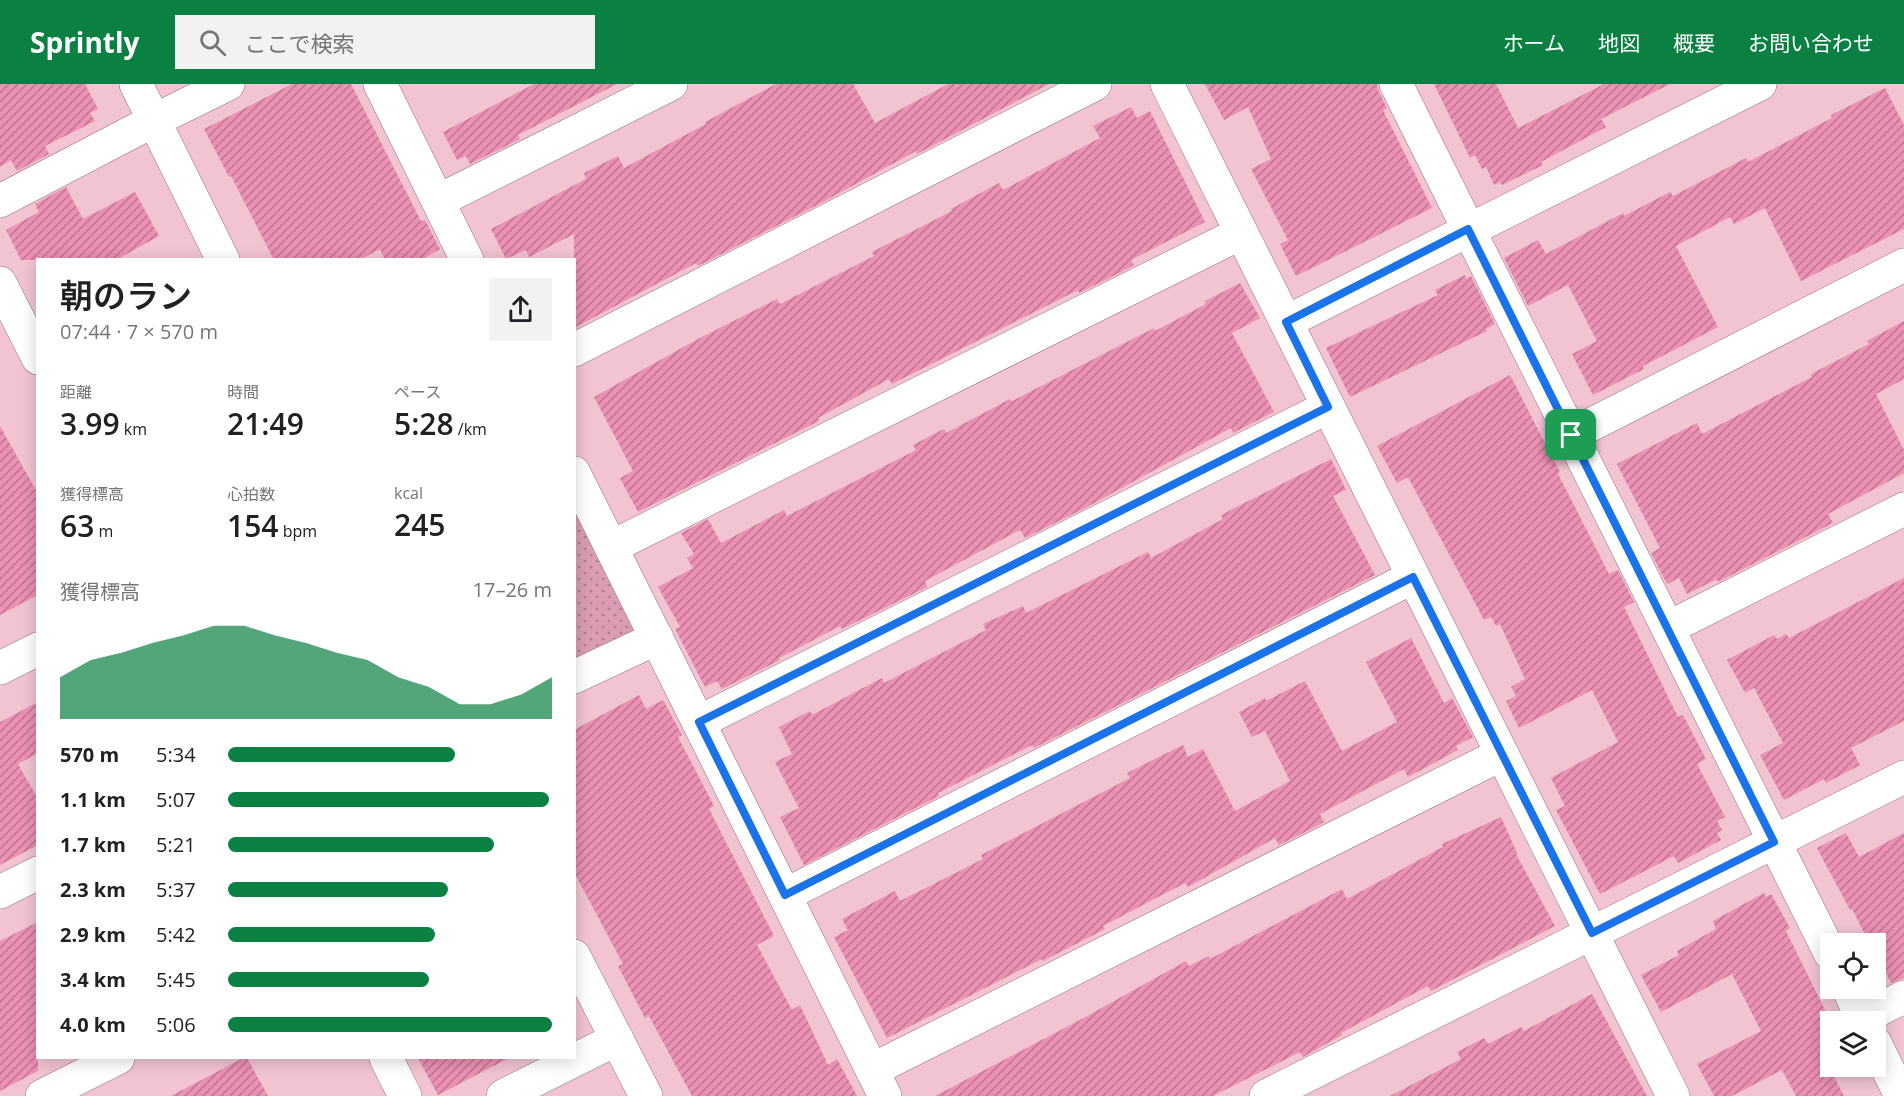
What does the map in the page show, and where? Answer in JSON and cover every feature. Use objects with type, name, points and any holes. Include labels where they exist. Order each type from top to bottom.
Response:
[{"type":"street","points":[[136,84],[222,258]]},
{"type":"street","points":[[0,201],[228,84]]},
{"type":"street","points":[[380,84],[466,258]]},
{"type":"street","points":[[438,201],[671,84]]},
{"type":"street","points":[[576,349],[1095,84]]},
{"type":"street","points":[[1167,84],[1673,1096]]},
{"type":"street","points":[[1396,84],[1820,933]]},
{"type":"street","points":[[1286,322],[1760,84]]},
{"type":"street","points":[[611,547],[1241,233]]},
{"type":"street","points":[[1571,435],[1904,265]]},
{"type":"street","points":[[0,283],[36,354]]},
{"type":"street","points":[[699,722],[1328,407]]},
{"type":"street","points":[[576,477],[879,1083],[1502,754]]},
{"type":"street","points":[[1668,628],[1904,509]]},
{"type":"street","points":[[785,895],[1413,577]]},
{"type":"street","points":[[576,676],[657,639]]},
{"type":"street","points":[[0,668],[36,650]]},
{"type":"street","points":[[1266,1096],[1904,777]]},
{"type":"street","points":[[0,892],[36,874]]},
{"type":"street","points":[[576,960],[646,1096]]},
{"type":"street","points":[[1886,1012],[1904,997]]},
{"type":"street","points":[[503,1096],[617,1039]]},
{"type":"street","points":[[42,1096],[116,1059]]},
{"type":"street","points":[[386,1059],[405,1096]]},
{"type":"street","points":[[1886,1066],[1901,1096]]},
{"type":"shaded area","points":[[576,506],[641,631],[576,661]]},
{"type":"building","points":[[0,84],[85,84],[98,109],[90,113],[95,121],[45,146],[49,154],[17,171],[11,160],[0,167]]},
{"type":"building","points":[[292,84],[351,84],[421,221],[425,220],[440,249],[424,258],[384,258],[380,249],[363,258],[273,258],[204,129]]},
{"type":"building","points":[[534,84],[617,84],[518,135],[520,139],[470,164],[466,156],[457,160],[443,132]]},
{"type":"building","points":[[776,84],[853,84],[875,123],[948,84],[1049,84],[698,266],[696,263],[576,327],[574,234],[529,257],[526,250],[506,258],[491,229],[586,179],[584,173],[618,156],[624,168],[706,124],[705,122]]},
{"type":"building","points":[[1205,84],[1377,84],[1387,108],[1383,110],[1432,208],[1296,276],[1280,244],[1288,240],[1251,169],[1271,159],[1248,107],[1224,120]]},
{"type":"building","points":[[1434,84],[1496,84],[1518,128],[1604,84],[1670,84],[1601,119],[1606,127],[1541,162],[1543,165],[1502,185],[1500,182],[1494,185],[1486,167],[1482,169],[1475,155],[1470,158]]},
{"type":"building","points":[[1885,88],[1904,125],[1904,229],[1801,281],[1765,208],[1734,224],[1730,217],[1676,246],[1718,327],[1593,395],[1572,354],[1597,341],[1568,285],[1528,306],[1504,258],[1538,240],[1546,254],[1623,213],[1624,216],[1670,192],[1673,196],[1746,158],[1748,162],[1832,118],[1831,115]]},
{"type":"building","points":[[1131,107],[1137,118],[1150,111],[1205,222],[1131,260],[1134,265],[1123,271],[1079,293],[1078,290],[892,384],[889,379],[818,418],[819,421],[638,512],[620,478],[633,471],[594,397],[696,340],[777,299],[780,304],[874,256],[872,252],[952,211],[951,209],[999,183],[1003,190],[1100,138],[1093,126]]},
{"type":"building","points":[[66,187],[83,219],[135,192],[159,236],[120,258],[21,260],[6,230],[39,212],[35,204]]},
{"type":"building","points":[[1465,275],[1466,279],[1471,276],[1495,324],[1486,329],[1487,331],[1350,397],[1326,348],[1438,295],[1435,290]]},
{"type":"building","points":[[1240,283],[1260,318],[1232,333],[1274,412],[1233,433],[1231,428],[1087,507],[1025,538],[1020,530],[925,581],[927,587],[842,629],[840,626],[722,689],[717,681],[705,687],[675,629],[680,627],[658,587],[693,568],[687,558],[694,554],[681,533],[708,519],[721,543],[784,510],[787,516],[916,450],[913,445],[944,429],[946,433],[1154,328],[1155,331]]},
{"type":"building","points":[[1904,321],[1904,379],[1876,394],[1904,450],[1904,473],[1828,514],[1833,523],[1718,582],[1717,579],[1687,594],[1679,578],[1667,584],[1651,553],[1660,548],[1617,464],[1697,423],[1702,434],[1812,377],[1811,374],[1869,344],[1867,341]]},
{"type":"building","points":[[1510,375],[1609,574],[1618,570],[1634,602],[1624,607],[1678,717],[1683,715],[1706,759],[1697,764],[1725,817],[1717,821],[1722,830],[1717,833],[1721,840],[1678,863],[1674,856],[1600,894],[1556,810],[1565,806],[1551,778],[1618,742],[1592,690],[1519,728],[1506,701],[1516,696],[1511,687],[1525,679],[1500,624],[1496,626],[1491,617],[1484,620],[1408,477],[1397,483],[1377,446]]},
{"type":"building","points":[[0,426],[36,490],[36,596],[0,615]]},
{"type":"building","points":[[1331,459],[1346,490],[1333,496],[1375,575],[1034,748],[1032,745],[938,793],[939,796],[804,865],[780,817],[799,808],[775,762],[792,754],[779,727],[810,711],[812,715],[882,678],[884,683],[986,630],[983,624],[1023,606],[1026,613],[1148,552],[1151,558],[1223,519],[1221,515]]},
{"type":"building","points":[[1904,578],[1904,721],[1851,748],[1860,765],[1826,783],[1824,779],[1784,800],[1760,755],[1783,743],[1754,688],[1745,693],[1727,660],[1774,635],[1777,639],[1786,634],[1789,638]]},
{"type":"building","points":[[1411,638],[1444,703],[1452,698],[1473,737],[1456,746],[1458,750],[1408,777],[1404,769],[1320,814],[1324,822],[1303,833],[1279,845],[1275,838],[1188,887],[1185,883],[1103,926],[1105,929],[887,1038],[834,937],[848,930],[842,919],[895,891],[900,901],[983,859],[981,855],[1130,778],[1127,773],[1183,745],[1188,757],[1203,749],[1235,811],[1290,781],[1265,731],[1252,737],[1239,712],[1305,681],[1342,751],[1397,722],[1366,662]]},
{"type":"building","points":[[639,695],[646,709],[663,700],[682,735],[678,737],[714,806],[709,809],[774,936],[757,945],[792,1010],[800,1005],[828,1065],[837,1059],[857,1096],[692,1096],[649,1016],[645,1018],[618,966],[623,964],[576,876],[576,729]]},
{"type":"building","points":[[36,703],[36,754],[18,764],[36,796],[36,846],[0,865],[0,722]]},
{"type":"building","points":[[1501,817],[1516,854],[1555,926],[1431,991],[1428,986],[1341,1033],[1342,1035],[1303,1057],[1300,1052],[1213,1096],[935,1096],[1186,961],[1189,966],[1209,956],[1210,959],[1342,889],[1347,899],[1443,847],[1442,844]]},
{"type":"building","points":[[1846,833],[1859,857],[1904,833],[1904,978],[1891,983],[1886,973],[1886,933],[1864,933],[1817,848]]},
{"type":"building","points":[[1764,893],[1766,897],[1771,894],[1790,928],[1786,931],[1826,1011],[1820,1011],[1820,1077],[1834,1077],[1844,1096],[1796,1096],[1782,1070],[1732,1096],[1714,1096],[1697,1064],[1761,1031],[1732,974],[1661,1012],[1641,975],[1679,955],[1677,951],[1716,929],[1713,921]]},
{"type":"building","points":[[36,923],[36,1059],[38,1059],[38,1071],[0,1091],[0,941]]},
{"type":"building","points":[[1592,994],[1647,1096],[1390,1096],[1461,1059],[1457,1052],[1484,1038],[1488,1044],[1521,1027],[1524,1031]]},
{"type":"building","points":[[241,1059],[248,1059],[268,1096],[171,1096]]},
{"type":"building","points":[[419,1059],[507,1059],[438,1095]]},
{"type":"route","points":[[1468,229],[1571,435],[1774,842],[1592,933],[1413,577],[785,895],[699,722],[1328,407],[1286,322],[1468,229]]}]
